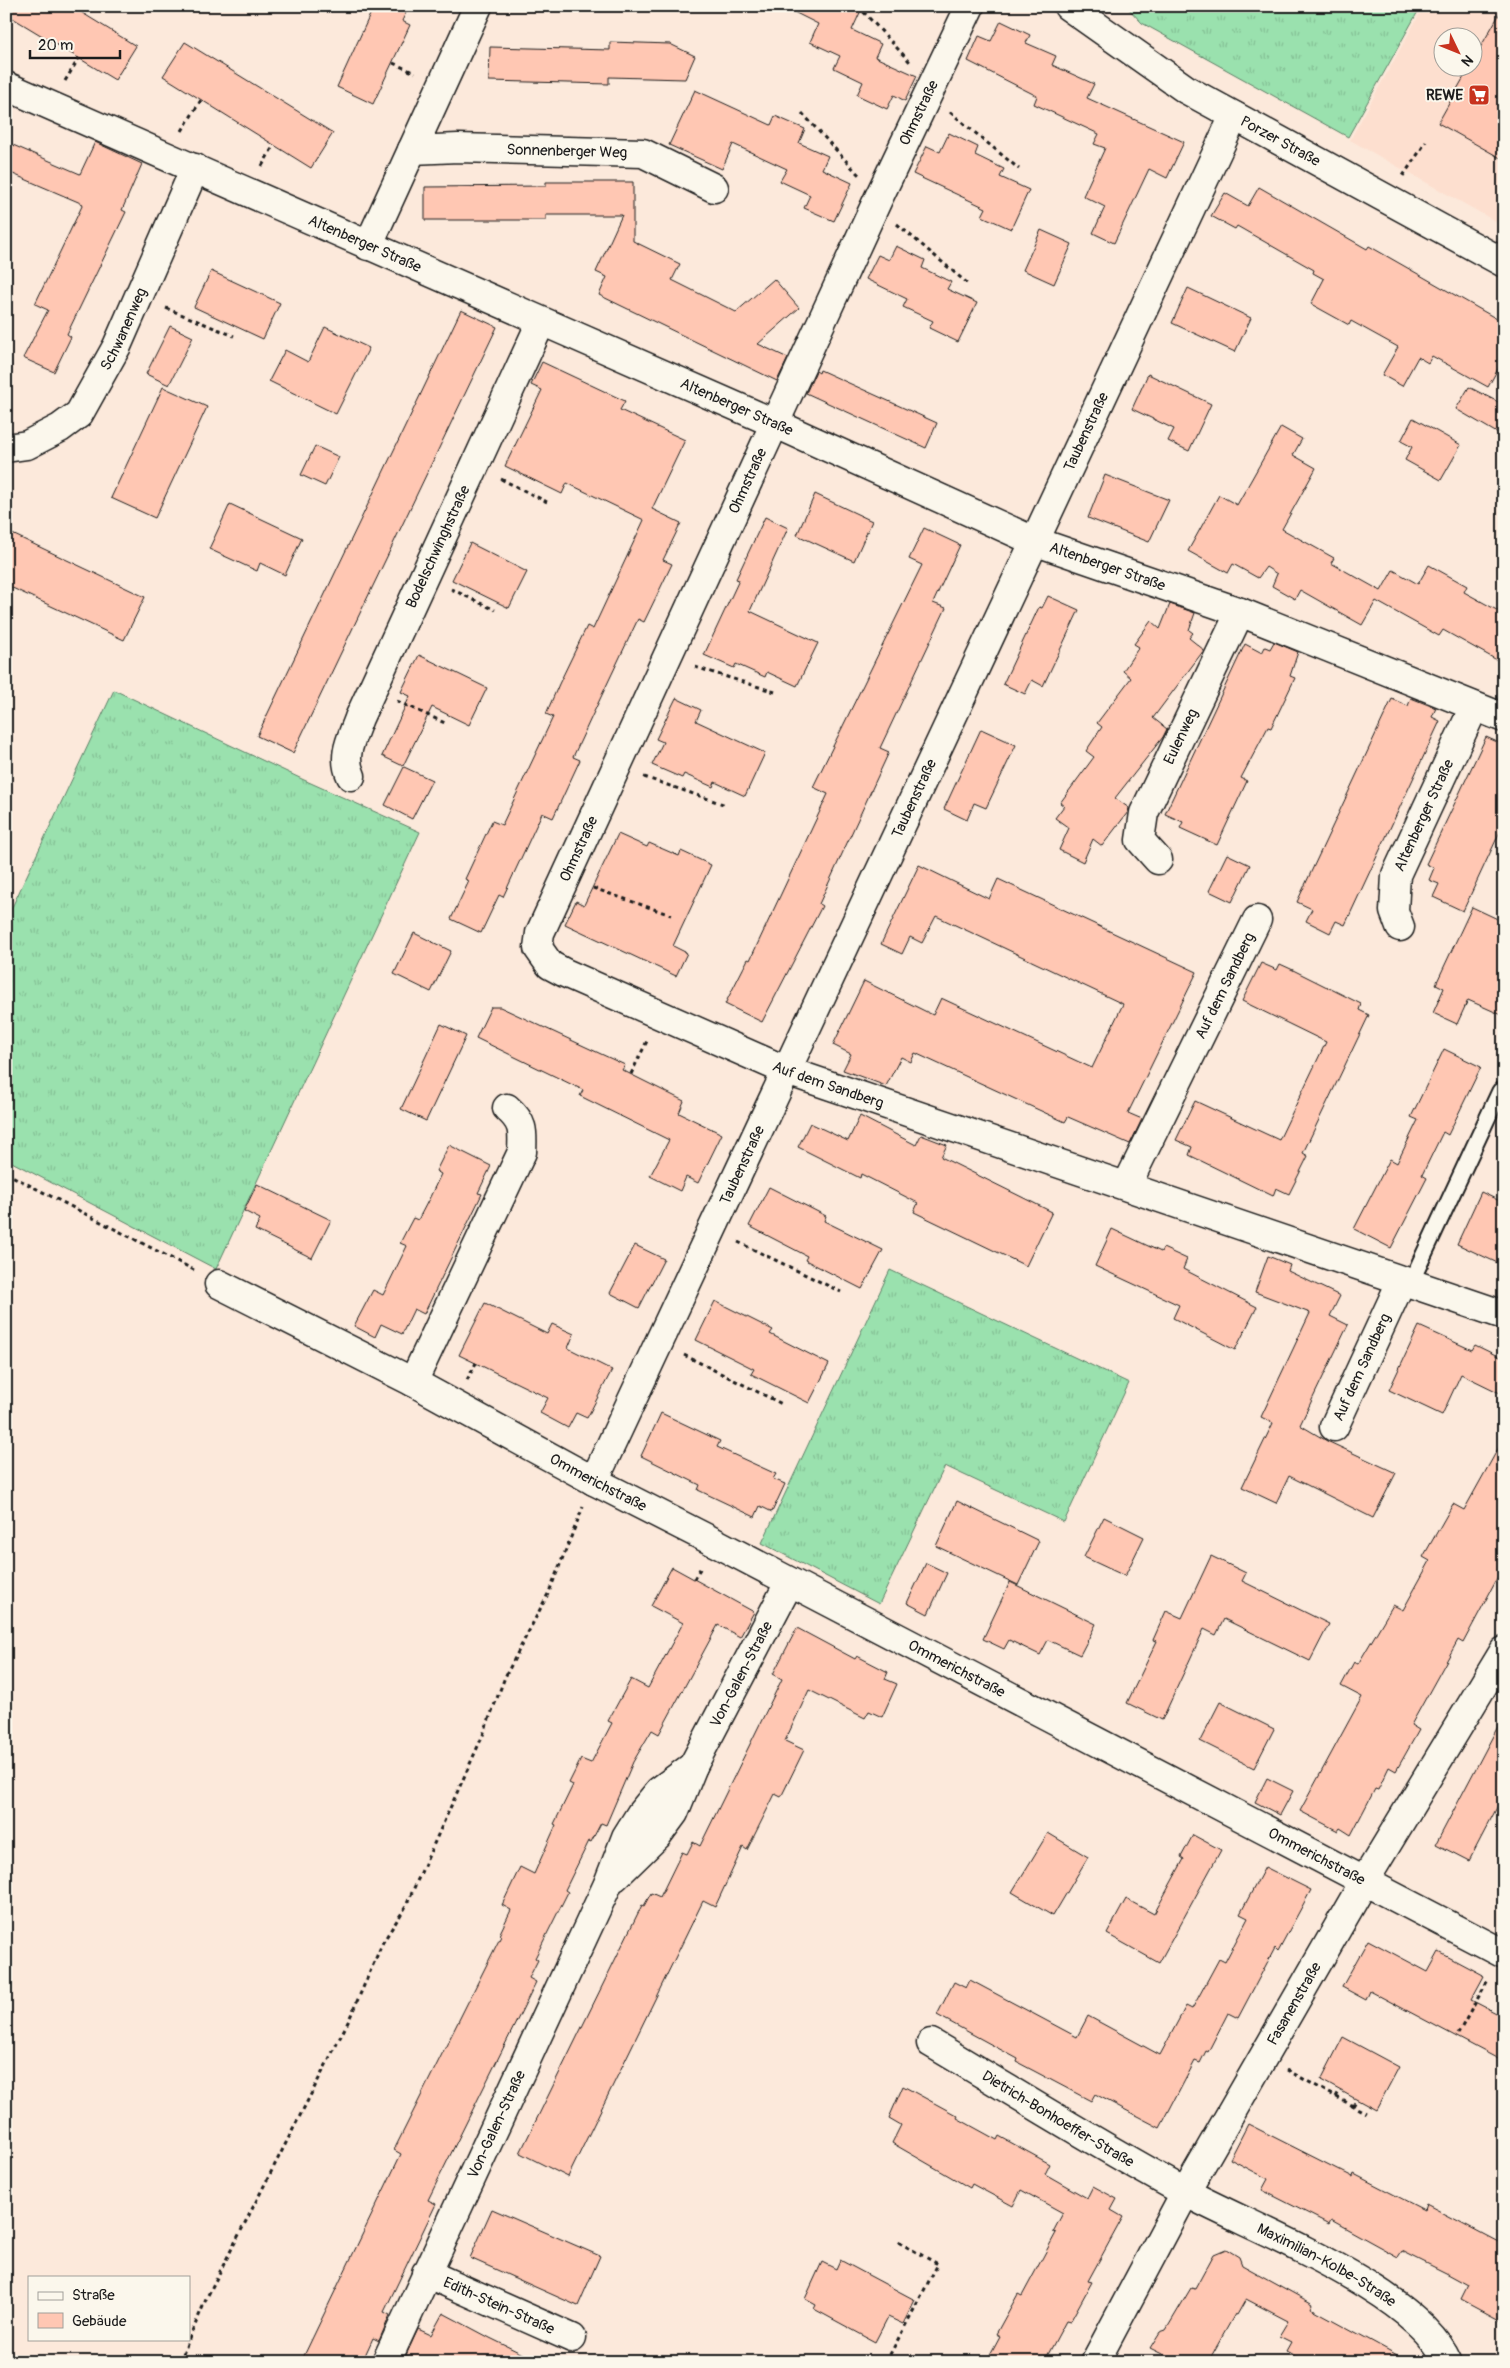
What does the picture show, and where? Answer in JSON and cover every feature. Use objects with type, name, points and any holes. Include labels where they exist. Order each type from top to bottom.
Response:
[{"type":"street","points":[[368,246],[478,6]]},
{"type":"street","name":"Ohmstraße","points":[[543,958],[538,948],[540,933],[774,423],[970,6]]},
{"type":"street","name":"Porzer Straße","points":[[1068,6],[1186,90],[1504,263]]},
{"type":"street","name":"Altenberger Straße","points":[[6,86],[774,423],[1034,542],[1240,612],[1504,718]]},
{"type":"street","name":"Taubenstraße","points":[[594,1482],[1234,116]]},
{"type":"street","name":"Sonnenberger Weg","points":[[412,150],[458,148],[644,153],[714,188]]},
{"type":"street","name":"Schwanenweg","points":[[6,448],[26,445],[60,428],[78,414],[117,346],[195,168]]},
{"type":"street","name":"Bodelschwinghstraße","points":[[351,776],[346,765],[346,752],[373,689],[542,322]]},
{"type":"street","name":"Eulenweg","points":[[1158,860],[1140,840],[1144,813],[1240,612]]},
{"type":"street","name":"Altenberger Straße","points":[[1400,927],[1394,911],[1396,874],[1474,707]]},
{"type":"street","name":"Auf dem Sandberg","points":[[1127,1186],[1257,920]]},
{"type":"street","name":"Auf dem Sandberg","points":[[543,958],[565,973],[787,1070],[1504,1315]]},
{"type":"street","points":[[413,1382],[522,1152],[523,1133],[519,1119],[507,1108]]},
{"type":"street","name":"Auf dem Sandberg","points":[[1334,1427],[1406,1281]]},
{"type":"street","name":"Ommerichstraße","points":[[219,1284],[413,1382],[594,1482],[716,1543],[789,1583],[1503,1953]]},
{"type":"street","name":"Von-Galen-Straße","points":[[386,2362],[607,1886],[626,1837],[641,1813],[659,1791],[693,1766],[789,1583]]},
{"type":"street","name":"Fasanenstraße","points":[[1094,2362],[1186,2193],[1364,1882],[1500,1666]]},
{"type":"street","name":"Dietrich-Bonhoeffer-Straße","points":[[931,2043],[1186,2193]]},
{"type":"street","name":"Maximilian-Kolbe-Straße","points":[[1186,2193],[1370,2286],[1426,2328],[1448,2362]]},
{"type":"street","name":"Edith-Stein-Straße","points":[[426,2273],[572,2338]]},
{"type":"lane","name":"Auf dem Sandberg","points":[[1406,1281],[1500,1091]]},
{"type":"path","points":[[858,6],[930,90],[1019,169]]},
{"type":"path","points":[[166,155],[201,100]]},
{"type":"path","points":[[802,113],[877,202],[967,283]]},
{"type":"path","points":[[1388,200],[1426,142]]},
{"type":"path","points":[[138,296],[234,336]]},
{"type":"path","points":[[475,466],[547,502]]},
{"type":"path","points":[[426,576],[495,610]]},
{"type":"path","points":[[667,658],[775,692]]},
{"type":"path","points":[[373,689],[447,724]]},
{"type":"path","points":[[617,767],[726,805]]},
{"type":"path","points":[[565,878],[671,915]]},
{"type":"path","points":[[631,1074],[659,1015]]},
{"type":"path","points":[[6,1173],[219,1284]]},
{"type":"path","points":[[712,1229],[841,1292]]},
{"type":"path","points":[[659,1343],[784,1406]]},
{"type":"path","points":[[190,2337],[207,2297],[348,2022],[384,1942],[405,1908],[483,1735],[506,1677],[549,1592],[572,1538]]},
{"type":"path","points":[[1458,2034],[1503,1953]]},
{"type":"path","points":[[1472,1996],[1477,1999]]},
{"type":"path","points":[[1463,2014],[1468,2017]]},
{"type":"path","points":[[1264,2057],[1366,2113]]},
{"type":"path","points":[[1336,2097],[1340,2090]]},
{"type":"path","points":[[1352,2106],[1357,2099]]},
{"type":"path","points":[[886,2362],[938,2264],[898,2242]]},
{"type":"path","points":[[180,2362],[189,2340]]},
{"type":"shaded area","points":[[1424,6],[1504,6],[1504,226],[1350,140]]},
{"type":"green space","points":[[1126,6],[1421,6],[1348,137],[1142,23]]},
{"type":"green space","points":[[114,690],[304,780],[420,832],[216,1269],[6,1159],[6,920]]},
{"type":"green space","points":[[890,1270],[1129,1383],[1064,1522],[945,1466],[879,1604],[762,1543]]},
{"type":"building","points":[[6,6],[71,6],[136,46],[115,80],[6,14]]},
{"type":"building","points":[[374,6],[409,6],[402,21],[410,25],[373,104],[337,87]]},
{"type":"building","points":[[782,6],[863,6],[852,30],[881,44],[875,57],[917,76],[905,101],[894,95],[887,109],[857,95],[863,82],[834,68],[840,56],[810,42],[818,24]]},
{"type":"building","name":"REWE","points":[[1504,6],[1504,160],[1438,123],[1463,78],[1482,78],[1482,44]]},
{"type":"building","points":[[1001,21],[1030,35],[1026,43],[1056,56],[1052,65],[1094,84],[1087,98],[1184,142],[1167,178],[1149,169],[1114,243],[1093,233],[1105,207],[1083,196],[1105,148],[1094,144],[1099,134],[1034,104],[1037,96],[968,61],[979,36],[991,41]]},
{"type":"building","points":[[185,42],[333,133],[311,168],[163,76]]},
{"type":"building","points":[[610,42],[670,44],[695,56],[685,79],[609,77],[609,84],[489,81],[490,47],[610,50]]},
{"type":"building","points":[[695,90],[771,125],[775,116],[805,129],[799,143],[828,156],[822,169],[852,183],[834,221],[804,208],[810,195],[780,181],[787,169],[733,144],[722,169],[669,145]]},
{"type":"building","points":[[949,133],[978,147],[975,155],[1004,169],[1000,177],[1029,190],[1011,229],[982,216],[986,208],[913,174],[927,146],[940,152]]},
{"type":"building","points":[[6,142],[80,174],[95,142],[142,164],[122,210],[126,212],[67,334],[71,337],[54,372],[23,358],[48,310],[35,304],[83,204],[6,171]]},
{"type":"building","points":[[546,182],[633,182],[633,241],[680,264],[672,280],[736,312],[774,279],[799,308],[758,344],[788,358],[777,381],[599,295],[607,277],[596,272],[622,215],[546,215],[546,220],[425,220],[425,187],[546,186]]},
{"type":"building","points":[[1259,187],[1367,249],[1369,246],[1504,323],[1504,358],[1488,387],[1432,356],[1428,363],[1418,357],[1402,386],[1382,375],[1398,347],[1351,321],[1349,325],[1311,304],[1324,279],[1313,273],[1314,270],[1237,226],[1235,229],[1211,216],[1225,193],[1248,206]]},
{"type":"building","points":[[1041,230],[1072,244],[1054,284],[1023,270]]},
{"type":"building","points":[[896,246],[925,260],[922,268],[951,282],[947,289],[977,303],[958,342],[929,328],[933,321],[903,307],[907,299],[866,279],[878,255],[889,260]]},
{"type":"building","points":[[211,271],[280,303],[263,339],[194,307]]},
{"type":"building","points":[[1188,288],[1251,318],[1235,352],[1172,323]]},
{"type":"building","points":[[461,310],[497,327],[293,753],[257,736]]},
{"type":"building","points":[[170,326],[193,337],[169,385],[146,374]]},
{"type":"building","points":[[325,327],[369,348],[336,414],[269,381],[285,350],[308,362]]},
{"type":"building","points":[[542,362],[625,401],[620,410],[685,440],[652,509],[681,523],[663,560],[672,564],[644,622],[638,619],[592,716],[573,757],[580,760],[553,818],[542,813],[503,897],[499,895],[481,933],[451,919],[469,881],[465,879],[492,821],[502,825],[553,717],[546,714],[559,684],[587,626],[593,629],[644,520],[567,483],[562,494],[505,466],[542,390],[531,385]]},
{"type":"building","points":[[820,370],[937,423],[926,448],[806,393],[816,371],[819,373]]},
{"type":"building","points":[[1148,374],[1211,404],[1189,451],[1168,441],[1174,429],[1132,409]]},
{"type":"building","points":[[163,387],[207,407],[155,518],[111,498]]},
{"type":"building","points":[[1469,387],[1504,405],[1504,437],[1456,409]]},
{"type":"building","points":[[1413,418],[1461,445],[1441,480],[1405,460],[1412,447],[1401,441]]},
{"type":"building","points":[[1281,427],[1302,439],[1293,455],[1316,468],[1282,529],[1334,558],[1331,563],[1381,591],[1393,570],[1418,584],[1429,565],[1467,586],[1464,592],[1504,614],[1504,664],[1443,630],[1439,636],[1376,601],[1362,625],[1300,590],[1295,599],[1272,586],[1277,574],[1266,567],[1258,578],[1233,564],[1228,573],[1188,551],[1219,495],[1237,505]]},
{"type":"building","points":[[315,446],[339,457],[325,486],[301,475]]},
{"type":"building","points":[[1105,475],[1169,500],[1149,542],[1088,518]]},
{"type":"building","points":[[815,494],[872,521],[854,561],[797,535]]},
{"type":"building","points":[[230,504],[302,538],[285,575],[260,563],[257,571],[209,549]]},
{"type":"building","points":[[765,517],[788,528],[750,611],[818,643],[797,686],[767,672],[765,677],[736,664],[734,668],[704,655],[739,580],[736,579]]},
{"type":"building","points":[[924,528],[960,545],[933,603],[946,608],[880,748],[889,752],[819,904],[822,906],[762,1022],[725,1004],[748,959],[750,960],[828,794],[813,787],[922,565],[909,559]]},
{"type":"building","points":[[6,531],[145,597],[124,640],[6,585]]},
{"type":"building","points":[[470,543],[527,572],[509,608],[452,580]]},
{"type":"building","points":[[1048,596],[1079,610],[1043,686],[1032,680],[1025,694],[1003,684],[1039,607],[1042,608]]},
{"type":"building","points":[[1170,604],[1195,613],[1189,630],[1193,633],[1189,638],[1204,650],[1153,718],[1167,729],[1163,737],[1115,798],[1129,808],[1128,812],[1102,846],[1093,839],[1083,862],[1059,850],[1069,828],[1055,818],[1064,806],[1060,803],[1094,757],[1086,751],[1102,727],[1097,723],[1131,678],[1123,671],[1139,647],[1134,644],[1151,621],[1160,629]]},
{"type":"building","points":[[1274,642],[1298,652],[1290,676],[1295,678],[1271,728],[1268,727],[1241,778],[1247,781],[1217,845],[1180,828],[1183,822],[1165,814],[1245,644],[1262,653],[1265,647],[1270,649]]},
{"type":"building","points":[[419,655],[487,688],[469,725],[432,707],[403,766],[382,756],[410,696],[401,692]]},
{"type":"building","points":[[676,698],[701,710],[696,721],[765,753],[745,796],[715,782],[713,787],[684,774],[682,778],[652,765],[663,742],[656,739]]},
{"type":"building","points":[[1411,698],[1436,708],[1432,717],[1440,721],[1345,925],[1336,921],[1330,933],[1306,921],[1312,909],[1297,902],[1392,699],[1408,706]]},
{"type":"building","points":[[981,729],[1016,745],[986,808],[974,803],[967,820],[944,809]]},
{"type":"building","points":[[1486,737],[1504,745],[1504,823],[1463,911],[1433,897],[1439,884],[1429,880],[1434,868],[1426,864]]},
{"type":"building","points":[[404,767],[432,780],[412,819],[385,805]]},
{"type":"building","points":[[618,834],[647,847],[649,843],[679,856],[681,851],[711,865],[673,946],[687,953],[676,976],[565,924],[576,901],[584,905]]},
{"type":"building","points":[[1227,854],[1250,865],[1232,902],[1209,891]]},
{"type":"building","points":[[919,865],[989,899],[998,879],[1197,972],[1128,1113],[1142,1119],[1130,1144],[1068,1117],[1065,1122],[915,1053],[911,1062],[901,1057],[886,1086],[843,1070],[851,1054],[833,1045],[864,981],[933,1015],[941,998],[1092,1068],[1123,1004],[936,916],[922,943],[910,937],[902,954],[881,944]]},
{"type":"building","points":[[1472,907],[1504,922],[1504,1016],[1468,1000],[1457,1024],[1433,1013],[1444,988],[1436,984]]},
{"type":"building","points":[[414,933],[451,951],[431,992],[394,974]]},
{"type":"building","points":[[1261,963],[1277,970],[1280,964],[1291,969],[1361,1004],[1359,1010],[1369,1015],[1303,1153],[1308,1156],[1289,1194],[1276,1188],[1273,1196],[1189,1155],[1192,1147],[1176,1140],[1195,1101],[1279,1140],[1326,1042],[1242,1001]]},
{"type":"building","points":[[491,1007],[500,1007],[625,1065],[622,1070],[684,1101],[679,1113],[722,1134],[698,1183],[686,1177],[680,1191],[650,1176],[669,1140],[580,1096],[583,1090],[476,1038]]},
{"type":"building","points":[[441,1024],[466,1036],[426,1121],[401,1109]]},
{"type":"building","points":[[1444,1049],[1481,1067],[1448,1135],[1443,1132],[1422,1175],[1427,1178],[1391,1248],[1354,1229],[1390,1159],[1397,1163],[1418,1120],[1411,1117]]},
{"type":"building","points":[[860,1116],[916,1145],[921,1135],[947,1145],[941,1157],[1052,1212],[1026,1266],[914,1212],[918,1203],[861,1174],[860,1178],[798,1147],[810,1123],[848,1141]]},
{"type":"building","points":[[449,1145],[491,1166],[478,1193],[482,1194],[424,1314],[414,1309],[402,1334],[381,1324],[375,1337],[354,1326],[373,1290],[383,1295],[407,1246],[400,1243],[413,1218],[418,1220],[430,1197],[441,1174],[436,1171]]},
{"type":"building","points":[[257,1184],[331,1220],[312,1258],[255,1230],[260,1219],[244,1211]]},
{"type":"building","points":[[769,1187],[826,1216],[824,1221],[883,1250],[862,1289],[805,1260],[807,1256],[749,1226]]},
{"type":"building","points":[[1481,1192],[1504,1203],[1504,1266],[1457,1244]]},
{"type":"building","points":[[1112,1229],[1161,1252],[1163,1248],[1187,1259],[1183,1269],[1257,1307],[1235,1350],[1173,1318],[1179,1305],[1095,1266]]},
{"type":"building","points":[[635,1245],[664,1259],[639,1308],[610,1293]]},
{"type":"building","points":[[1268,1256],[1290,1265],[1288,1271],[1340,1296],[1330,1316],[1348,1325],[1300,1425],[1327,1441],[1396,1473],[1373,1518],[1289,1476],[1276,1503],[1242,1487],[1273,1423],[1261,1417],[1310,1313],[1255,1292]]},
{"type":"building","points":[[715,1301],[773,1330],[770,1334],[829,1364],[809,1403],[751,1374],[754,1369],[696,1340]]},
{"type":"building","points":[[485,1303],[547,1334],[552,1324],[574,1334],[568,1348],[612,1370],[587,1418],[576,1413],[568,1428],[540,1413],[548,1398],[459,1355]]},
{"type":"building","points":[[1419,1326],[1472,1350],[1475,1345],[1504,1359],[1504,1395],[1461,1374],[1442,1415],[1389,1390]]},
{"type":"building","points":[[661,1413],[720,1441],[717,1447],[776,1474],[773,1479],[785,1484],[772,1512],[760,1506],[755,1517],[698,1490],[700,1485],[641,1456]]},
{"type":"building","points":[[1504,1438],[1504,1566],[1463,1643],[1458,1640],[1411,1725],[1419,1730],[1396,1771],[1389,1767],[1378,1790],[1375,1789],[1351,1835],[1340,1828],[1338,1831],[1300,1811],[1362,1697],[1341,1686],[1354,1662],[1358,1664],[1393,1605],[1403,1610],[1430,1561],[1423,1557],[1453,1504],[1464,1510]]},
{"type":"building","points":[[957,1501],[1039,1541],[1018,1585],[936,1546]]},
{"type":"building","points":[[1104,1517],[1144,1537],[1125,1576],[1084,1557]]},
{"type":"building","points":[[1211,1556],[1246,1573],[1242,1581],[1329,1624],[1310,1661],[1224,1619],[1216,1635],[1204,1629],[1162,1720],[1127,1703],[1157,1641],[1153,1640],[1166,1611],[1182,1618]]},
{"type":"building","points":[[926,1563],[947,1573],[928,1614],[907,1603]]},
{"type":"building","points":[[672,1567],[754,1612],[740,1637],[718,1625],[659,1734],[652,1730],[633,1762],[606,1825],[601,1823],[591,1842],[589,1841],[565,1890],[568,1892],[535,1958],[538,1960],[529,1978],[536,1982],[428,2200],[436,2204],[384,2312],[390,2315],[379,2341],[373,2338],[362,2362],[301,2362],[401,2154],[394,2150],[501,1936],[499,1935],[511,1910],[502,1905],[520,1867],[534,1874],[556,1825],[554,1824],[573,1785],[569,1783],[581,1759],[591,1763],[612,1723],[608,1721],[631,1679],[648,1688],[683,1623],[651,1606]]},
{"type":"building","points":[[1010,1582],[1096,1624],[1080,1655],[1048,1640],[1040,1655],[1009,1640],[1004,1649],[983,1639]]},
{"type":"building","points":[[797,1628],[855,1659],[857,1656],[888,1672],[885,1679],[897,1684],[882,1717],[869,1711],[865,1718],[809,1690],[785,1741],[804,1750],[781,1797],[775,1794],[747,1850],[743,1847],[715,1907],[703,1901],[568,2177],[520,2153],[642,1905],[644,1906],[651,1893],[660,1897],[682,1852],[687,1854],[693,1842],[700,1846],[782,1679],[773,1674]]},
{"type":"building","points":[[1220,1702],[1274,1729],[1254,1768],[1200,1741]]},
{"type":"building","points":[[1504,1715],[1504,1794],[1469,1861],[1436,1844]]},
{"type":"building","points":[[1267,1778],[1293,1791],[1280,1815],[1255,1802]]},
{"type":"building","points":[[1048,1833],[1088,1857],[1053,1916],[1012,1892]]},
{"type":"building","points":[[1193,1835],[1221,1850],[1159,1963],[1107,1934],[1126,1899],[1154,1914],[1184,1859],[1181,1857]]},
{"type":"building","points":[[1265,1867],[1311,1890],[1278,1951],[1275,1948],[1238,2018],[1228,2013],[1208,2052],[1206,2051],[1200,2063],[1195,2061],[1160,2128],[1095,2094],[1091,2101],[1017,2062],[1018,2059],[937,2015],[954,1982],[966,1988],[970,1980],[1077,2037],[1088,2016],[1160,2055],[1186,2006],[1192,2009],[1219,1959],[1225,1962],[1248,1918],[1240,1914]]},
{"type":"building","points":[[1368,1940],[1428,1972],[1439,1952],[1484,1976],[1471,2000],[1504,2017],[1504,2062],[1370,1991],[1366,2000],[1342,1987]]},
{"type":"building","points":[[1343,2037],[1399,2067],[1376,2110],[1321,2080]]},
{"type":"building","points":[[903,2086],[997,2140],[999,2136],[1050,2164],[1045,2174],[1087,2198],[1093,2186],[1117,2199],[1111,2210],[1123,2217],[1088,2281],[1092,2282],[1070,2322],[1066,2321],[1044,2362],[986,2362],[1000,2336],[996,2334],[1018,2294],[1022,2296],[1056,2233],[1053,2232],[1063,2213],[1021,2190],[1013,2206],[972,2184],[970,2188],[892,2143],[901,2125],[889,2118]]},
{"type":"building","points":[[1248,2124],[1353,2177],[1354,2174],[1424,2210],[1426,2204],[1504,2245],[1504,2322],[1461,2299],[1468,2285],[1446,2273],[1402,2251],[1398,2257],[1331,2220],[1329,2224],[1262,2190],[1268,2179],[1230,2159]]},
{"type":"building","points":[[492,2209],[600,2256],[578,2306],[470,2258]]},
{"type":"building","points":[[1226,2249],[1239,2257],[1242,2265],[1313,2304],[1311,2308],[1410,2362],[1306,2362],[1286,2351],[1291,2342],[1279,2336],[1288,2321],[1246,2299],[1237,2315],[1235,2314],[1208,2362],[1186,2362],[1180,2358],[1174,2360],[1150,2348],[1160,2332],[1166,2330],[1191,2288],[1195,2289],[1214,2254]]},
{"type":"building","points":[[840,2260],[915,2300],[903,2324],[888,2317],[875,2342],[814,2309],[816,2305],[805,2299],[822,2262],[836,2269]]},
{"type":"building","points":[[443,2313],[539,2362],[419,2362],[406,2355],[418,2329],[431,2335]]},
{"type":"place","name":"REWE","points":[[1479,95]]}]
